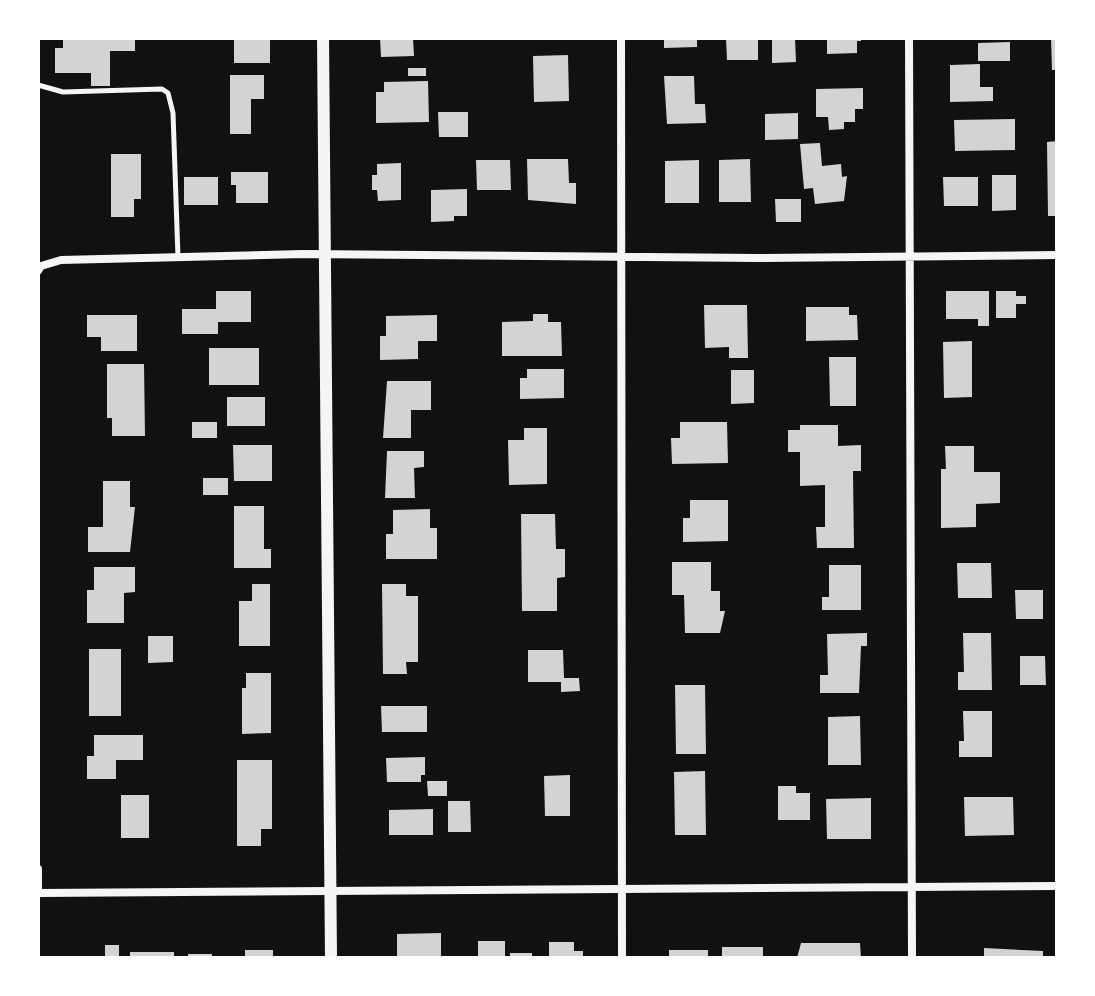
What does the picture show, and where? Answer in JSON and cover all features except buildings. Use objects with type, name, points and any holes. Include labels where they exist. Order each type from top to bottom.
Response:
[{"type":"street","points":[[323,38],[331,958]]},
{"type":"street","points":[[621,38],[622,958]]},
{"type":"street","points":[[909,38],[912,958]]},
{"type":"street","points":[[38,271],[41,266],[61,260],[324,255],[1057,255]]},
{"type":"street","points":[[38,869],[38,893],[1057,886]]},
{"type":"lane","points":[[38,85],[63,92],[162,89],[168,93],[173,113],[178,259]]}]
